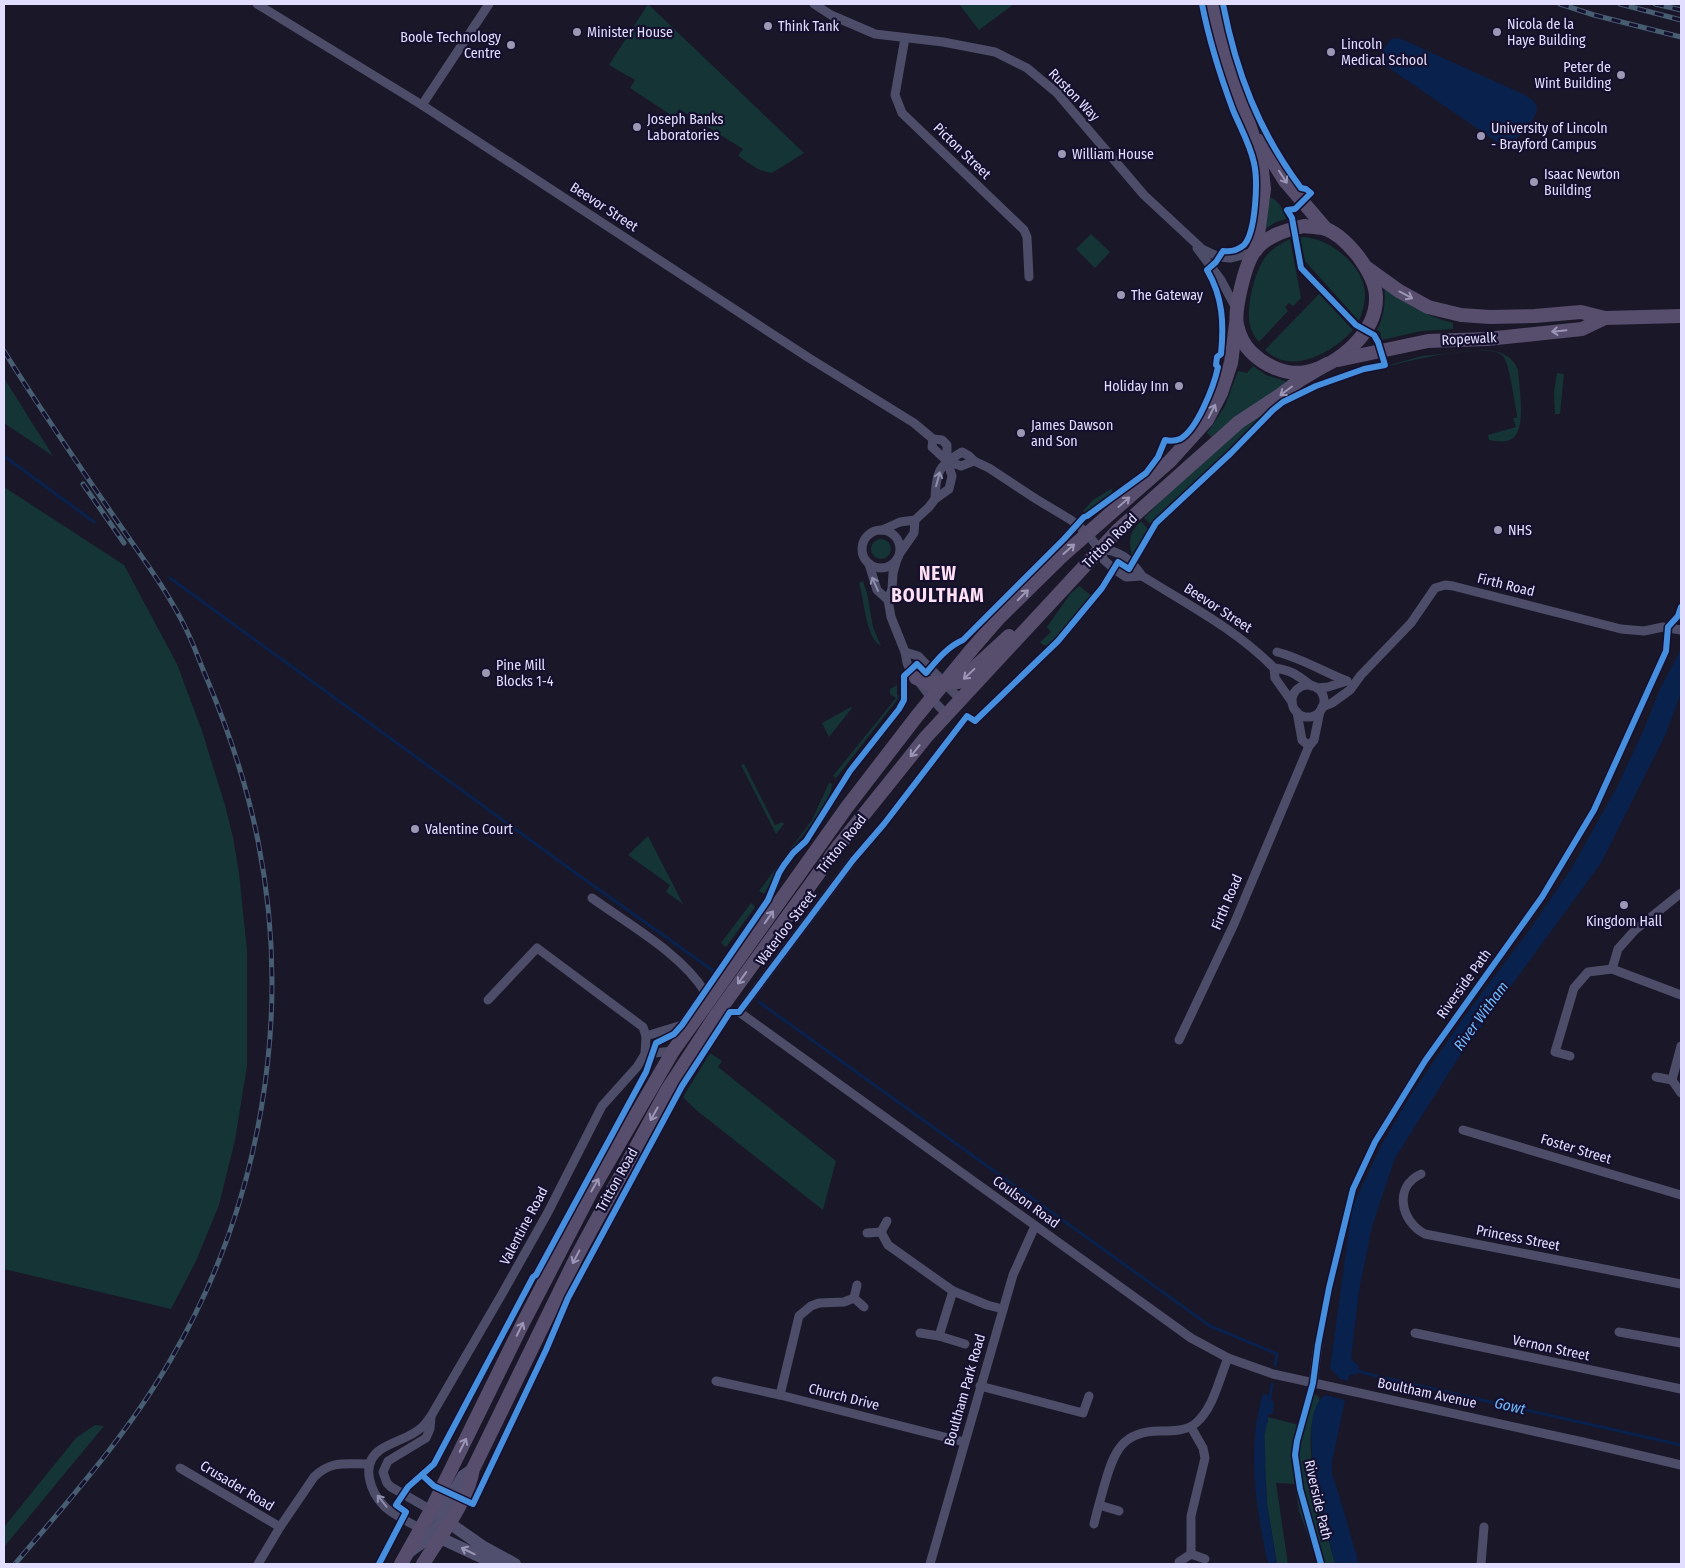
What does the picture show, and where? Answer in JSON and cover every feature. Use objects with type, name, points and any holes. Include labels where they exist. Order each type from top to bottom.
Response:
[{"type":"main road","points":[[1213,4],[1223,51],[1261,162],[1264,190],[1255,251],[1244,276],[1237,317],[1242,338],[1249,350],[1265,364],[1280,370],[1304,372],[1330,363],[1361,339],[1373,316],[1376,297],[1374,286],[1366,268],[1352,248],[1326,229],[1284,181],[1248,121]]},
{"type":"main road","points":[[1255,251],[1269,239],[1285,230],[1304,226],[1326,229]]},
{"type":"main road","name":"Ropewalk","points":[[1366,268],[1399,291],[1428,307],[1461,315],[1490,317],[1535,316],[1581,312],[1605,318],[1681,316]]},
{"type":"main road","name":"Tritton Road","points":[[404,1559],[430,1533],[440,1516],[523,1323],[591,1192],[673,1052],[847,806],[972,649],[999,618],[1087,534],[1170,461],[1207,420],[1221,393],[1231,363],[1237,317]]},
{"type":"main road","name":"Ropewalk","points":[[1330,363],[1428,341],[1487,339],[1582,329],[1605,318]]},
{"type":"main road","name":"Tritton Road","points":[[423,1564],[430,1533],[440,1516],[472,1479],[473,1469],[576,1256],[645,1129],[691,1052],[716,1015],[837,848],[926,737],[1099,549],[1178,475],[1239,422],[1300,380],[1330,363]]},
{"type":"main road","points":[[916,678],[926,683],[959,682],[1023,622],[1046,608]]},
{"type":"street","name":"Beevor Street","points":[[257,4],[422,105],[809,358],[914,423],[933,438],[942,440],[947,445],[946,461]]},
{"type":"street","points":[[422,105],[490,4]]},
{"type":"street","name":"Ruston Way","points":[[814,4],[831,16],[865,31],[944,42],[995,52],[1027,68],[1057,93],[1144,195],[1178,224],[1193,241],[1221,280],[1237,317]]},
{"type":"street","name":"Picton Street","points":[[905,38],[895,95],[902,113],[1024,230],[1027,238],[1029,277]]},
{"type":"street","name":"Ruston Way","points":[[1193,241],[1202,249],[1219,257],[1230,258],[1255,251]]},
{"type":"street","name":"Beevor Street","points":[[946,461],[962,452],[969,456],[974,461],[989,468],[1071,520],[1087,534],[1099,549],[1104,560],[1114,570],[1126,576],[1142,576]]},
{"type":"street","points":[[935,499],[937,474],[946,461]]},
{"type":"street","points":[[888,600],[877,590],[869,564],[862,554],[864,541],[873,532],[900,522],[915,520],[935,499],[949,489],[952,476],[946,461]]},
{"type":"street","points":[[915,520],[914,533],[899,556],[893,573],[892,589],[888,600],[891,616],[905,652],[907,663],[932,700],[947,715]]},
{"type":"street","points":[[882,530],[891,533],[897,539],[899,556]]},
{"type":"street","name":"Beevor Street","points":[[1099,549],[1114,550],[1135,565],[1142,576],[1228,630],[1265,659],[1274,668],[1275,678],[1292,702]]},
{"type":"street","points":[[869,564],[877,568],[886,568],[899,556]]},
{"type":"street","name":"Firth Road","points":[[1178,1040],[1234,924],[1309,746],[1314,740],[1321,709],[1350,690],[1361,675],[1411,623],[1435,588],[1445,585],[1627,630],[1644,631],[1662,627],[1681,630]]},
{"type":"street","points":[[905,652],[918,656],[960,700]]},
{"type":"street","points":[[1277,652],[1293,656],[1347,681]]},
{"type":"street","name":"Beevor Street","points":[[1274,668],[1286,669],[1300,676],[1314,687]]},
{"type":"street","name":"Firth Road","points":[[1314,687],[1328,688],[1361,675]]},
{"type":"street","points":[[1297,712],[1302,716],[1309,717],[1315,715],[1321,709],[1323,698],[1314,687],[1307,685],[1298,688],[1292,697],[1302,740],[1309,746]]},
{"type":"street","name":"Waterloo Street","points":[[739,1012],[853,860]]},
{"type":"street","points":[[1612,969],[1618,950],[1635,930],[1681,893]]},
{"type":"street","points":[[592,898],[679,960],[697,979],[705,992],[682,1025],[646,1036]]},
{"type":"street","points":[[488,1000],[537,948],[643,1027],[646,1036],[645,1054],[673,1052]]},
{"type":"street","points":[[1570,1056],[1556,1052],[1574,988],[1588,972],[1612,969],[1681,995]]},
{"type":"street","name":"Coulson Road","points":[[739,1012],[1191,1338],[1228,1358],[1272,1374],[1313,1384]]},
{"type":"street","points":[[1672,1080],[1681,1046]]},
{"type":"street","name":"Valentine Road","points":[[369,1464],[375,1454],[382,1448],[421,1428],[431,1416],[547,1214],[602,1106],[645,1054]]},
{"type":"street","points":[[1656,1077],[1672,1080],[1681,1093]]},
{"type":"street","name":"Foster Street","points":[[1463,1130],[1681,1194]]},
{"type":"street","name":"Princess Street","points":[[1421,1174],[1406,1186],[1404,1208],[1416,1230],[1425,1234],[1681,1284]]},
{"type":"street","points":[[881,1232],[887,1222]]},
{"type":"street","name":"Boultham Park Road","points":[[930,1564],[1013,1275],[1035,1226]]},
{"type":"street","points":[[867,1233],[881,1232]]},
{"type":"street","points":[[881,1232],[888,1245],[953,1291],[987,1305],[1003,1308]]},
{"type":"street","points":[[854,1298],[856,1285]]},
{"type":"street","points":[[939,1336],[953,1291]]},
{"type":"street","points":[[854,1298],[864,1307]]},
{"type":"street","points":[[780,1395],[799,1316],[811,1306],[819,1303],[844,1302],[854,1298]]},
{"type":"street","points":[[1619,1332],[1681,1341]]},
{"type":"street","points":[[920,1333],[939,1336],[964,1344]]},
{"type":"street","name":"Vernon Street","points":[[1416,1333],[1681,1389]]},
{"type":"street","points":[[1313,1384],[1318,1345]]},
{"type":"street","points":[[1094,1524],[1111,1462],[1117,1450],[1124,1442],[1144,1432],[1169,1431],[1191,1427],[1198,1422],[1214,1396],[1228,1358]]},
{"type":"street","name":"Church Drive","points":[[716,1381],[780,1395],[964,1442]]},
{"type":"street","name":"Boultham Avenue","points":[[1313,1384],[1564,1437],[1681,1465]]},
{"type":"street","points":[[980,1386],[1083,1413],[1089,1396]]},
{"type":"street","name":"Valentine Road","points":[[431,1416],[430,1429],[426,1438],[388,1461],[384,1477],[391,1487],[440,1516]]},
{"type":"street","points":[[1191,1427],[1204,1448],[1205,1458],[1191,1516],[1191,1554]]},
{"type":"street","name":"Crusader Road","points":[[258,1564],[280,1527],[314,1477],[326,1467],[342,1464],[369,1464]]},
{"type":"street","points":[[369,1464],[371,1484],[380,1502],[394,1513],[430,1533],[496,1564]]},
{"type":"street","name":"Crusader Road","points":[[180,1468],[280,1527]]},
{"type":"street","points":[[1099,1505],[1119,1511]]},
{"type":"street","points":[[440,1516],[482,1546],[515,1564]]},
{"type":"street","points":[[1481,1564],[1484,1527]]},
{"type":"street","points":[[1191,1554],[1205,1559]]},
{"type":"street","points":[[1179,1562],[1191,1554]]},
{"type":"green space","points":[[648,4],[804,153],[772,173],[763,171],[738,156],[743,149],[679,109],[674,117],[630,88],[635,80],[609,65]]},
{"type":"green space","points":[[959,4],[1014,4],[979,30]]},
{"type":"green space","points":[[1270,197],[1281,206],[1286,219],[1276,222],[1264,230]]},
{"type":"green space","points":[[1091,234],[1110,252],[1095,268],[1076,249]]},
{"type":"green space","points":[[1300,237],[1310,238],[1330,245],[1348,259],[1355,268],[1361,277],[1365,290],[1364,304],[1359,321],[1305,261]]},
{"type":"green space","points":[[1290,239],[1301,298],[1293,306],[1289,303],[1285,307],[1288,311],[1259,342],[1252,331],[1249,311],[1259,267],[1272,250]]},
{"type":"green space","points":[[1384,286],[1400,299],[1417,309],[1453,323],[1453,329],[1421,331],[1382,340],[1380,332],[1377,330],[1384,309]]},
{"type":"green space","points":[[1319,294],[1353,330],[1335,346],[1323,353],[1299,361],[1287,361],[1276,358],[1265,350]]},
{"type":"green space","points":[[1488,350],[1498,352],[1503,354],[1512,360],[1518,370],[1521,417],[1517,434],[1507,441],[1489,440],[1488,435],[1516,427],[1513,418],[1517,418],[1517,415],[1510,374],[1503,356],[1492,351],[1475,351]]},
{"type":"green space","points":[[1452,353],[1428,357],[1346,377],[1422,356]]},
{"type":"green space","points":[[1253,366],[1266,375],[1285,381],[1286,385],[1237,416],[1211,437],[1207,433],[1225,406],[1238,371],[1247,373]]},
{"type":"green space","points":[[1557,373],[1564,374],[1560,414],[1555,414],[1554,392]]},
{"type":"green space","points":[[4,378],[53,456],[4,423]]},
{"type":"green space","points":[[1271,407],[1272,409],[1152,525],[1144,518],[1205,459]]},
{"type":"green space","points":[[4,487],[124,565],[177,664],[202,731],[233,837],[239,873],[247,950],[247,1066],[235,1140],[219,1205],[196,1261],[171,1309],[4,1269]]},
{"type":"green space","points":[[1111,489],[1114,494],[1087,515],[1083,511],[1093,500]]},
{"type":"green space","points":[[1141,521],[1148,529],[1132,557],[1130,538]]},
{"type":"green space","points":[[877,539],[885,539],[891,545],[891,553],[885,559],[877,559],[871,553],[871,545]]},
{"type":"green space","points":[[863,581],[873,627],[881,646],[872,635],[866,618],[859,583]]},
{"type":"green space","points":[[1079,586],[1092,596],[1072,623],[1049,646],[1043,645],[1040,642],[1051,632],[1047,627],[1070,594]]},
{"type":"green space","points":[[897,685],[897,695],[899,696],[897,700],[836,778],[833,776],[896,698],[890,694],[890,689]]},
{"type":"green space","points":[[852,708],[829,737],[822,723]]},
{"type":"green space","points":[[744,764],[775,825],[783,822],[784,824],[776,834],[741,765]]},
{"type":"green space","points":[[829,783],[832,784],[830,792],[821,811],[788,854],[764,894],[759,891],[812,820]]},
{"type":"green space","points":[[648,836],[683,904],[666,892],[670,885],[628,855]]},
{"type":"green space","points":[[751,903],[755,907],[726,947],[721,943]]},
{"type":"green space","points":[[710,1053],[722,1061],[718,1067],[836,1161],[823,1210],[696,1110],[683,1097]]},
{"type":"green space","points":[[1307,1391],[1318,1396],[1320,1401],[1312,1423],[1311,1457],[1317,1494],[1335,1564],[1318,1564],[1299,1511],[1295,1484],[1276,1483],[1288,1564],[1277,1564],[1267,1504],[1265,1464],[1262,1454],[1263,1429],[1268,1421],[1268,1417],[1299,1425]]},
{"type":"green space","points":[[95,1425],[104,1426],[4,1547],[4,1527],[76,1438]]},
{"type":"water","points":[[1399,38],[1523,94],[1535,103],[1537,108],[1534,117],[1523,132],[1510,144],[1500,144],[1383,64],[1381,58],[1385,48],[1391,39]]},
{"type":"water","name":"River Witham","points":[[1681,649],[1681,693],[1665,736],[1601,863],[1459,1057],[1395,1158],[1372,1227],[1359,1291],[1351,1359],[1359,1366],[1357,1375],[1349,1375],[1348,1381],[1340,1379],[1330,1368],[1352,1207],[1382,1144],[1414,1090],[1464,1017],[1530,929],[1571,869],[1617,787],[1659,691]]},
{"type":"water","points":[[1263,1394],[1271,1395],[1271,1401],[1274,1401],[1273,1414],[1268,1414],[1268,1421],[1263,1429],[1262,1454],[1265,1464],[1267,1504],[1277,1564],[1268,1564],[1260,1522],[1255,1479],[1255,1436]]},
{"type":"water","points":[[1325,1395],[1345,1400],[1332,1462],[1332,1474],[1359,1564],[1335,1564],[1320,1502],[1312,1449],[1312,1426],[1316,1407]]},
{"type":"waterway","points":[[4,456],[94,522]]},
{"type":"waterway","points":[[170,578],[715,972]]},
{"type":"waterway","points":[[759,1002],[1210,1326],[1277,1354],[1275,1365]]},
{"type":"waterway","name":"Gowt","points":[[1354,1370],[1681,1445]]},
{"type":"waterway","points":[[1270,1398],[1272,1384]]},
{"type":"waterway","points":[[1264,1462],[1263,1435],[1266,1421]]},
{"type":"railway","points":[[1560,4],[1594,15],[1681,37]]},
{"type":"railway","points":[[1620,4],[1681,20]]},
{"type":"railway","points":[[1655,4],[1681,10]]},
{"type":"railway","points":[[4,351],[59,436],[162,587],[192,641],[230,739],[254,820],[268,907],[272,974],[270,1041],[261,1108],[247,1174],[227,1238],[202,1300],[171,1359],[136,1414],[98,1465],[15,1564]]},
{"type":"railway","points":[[83,484],[124,543]]},
{"type":"cycle path","points":[[379,1564],[406,1512],[396,1505],[408,1487],[434,1464],[533,1277],[536,1275],[646,1072],[656,1043],[674,1034],[682,1025],[768,900],[784,865],[806,841],[850,771],[899,709],[904,700],[904,676],[917,664],[926,673],[947,650],[963,640],[1084,517],[1146,473],[1158,457],[1165,440],[1180,439],[1186,434],[1193,427],[1204,407],[1216,375],[1218,367],[1216,365],[1217,357],[1221,354],[1222,343],[1222,321],[1219,301],[1207,270],[1216,262],[1223,251],[1234,250],[1244,245],[1251,229],[1256,193],[1252,156],[1224,84],[1211,44],[1202,4]]},
{"type":"cycle path","points":[[422,1475],[434,1486],[473,1504],[546,1350],[568,1298],[682,1086],[730,1012],[739,1012],[853,860],[884,824],[967,716],[975,721],[1058,641],[1102,588],[1118,562],[1129,569],[1156,523],[1231,453],[1273,410],[1283,402],[1316,386],[1364,369],[1385,365],[1374,335],[1356,325],[1301,268],[1292,218],[1287,210],[1295,209],[1311,193],[1301,188],[1286,167],[1261,123],[1242,77],[1223,4]]},
{"type":"cycle path","name":"Riverside Path","points":[[1321,1564],[1300,1489],[1295,1455],[1313,1383],[1329,1288],[1353,1189],[1375,1142],[1425,1061],[1542,897],[1594,810],[1666,651],[1668,627],[1678,616],[1681,607]]},
{"type":"place","name":"Think Tank","points":[[768,26]]},
{"type":"place","name":"Minister House","points":[[577,32]]},
{"type":"place","name":"Nicola de la Haye Building","points":[[1497,32]]},
{"type":"place","name":"Boole Technology Centre","points":[[511,45]]},
{"type":"place","name":"Lincoln Medical School","points":[[1331,52]]},
{"type":"place","name":"Peter de Wint Building","points":[[1621,75]]},
{"type":"place","name":"Joseph Banks Laboratories","points":[[637,127]]},
{"type":"place","name":"University of Lincoln - Brayford Campus","points":[[1481,136]]},
{"type":"place","name":"William House","points":[[1062,154]]},
{"type":"place","name":"Isaac Newton Building","points":[[1534,182]]},
{"type":"place","name":"The Gateway","points":[[1121,295]]},
{"type":"place","name":"Holiday Inn","points":[[1179,386]]},
{"type":"place","name":"James Dawson and Son","points":[[1021,433]]},
{"type":"place","name":"NHS","points":[[1498,530]]},
{"type":"place","name":"Pine Mill Blocks 1-4","points":[[486,673]]},
{"type":"place","name":"Valentine Court","points":[[415,829]]},
{"type":"place","name":"Kingdom Hall","points":[[1624,905]]},
{"type":"district","name":"NEW BOULTHAM","points":[[938,584]]}]
